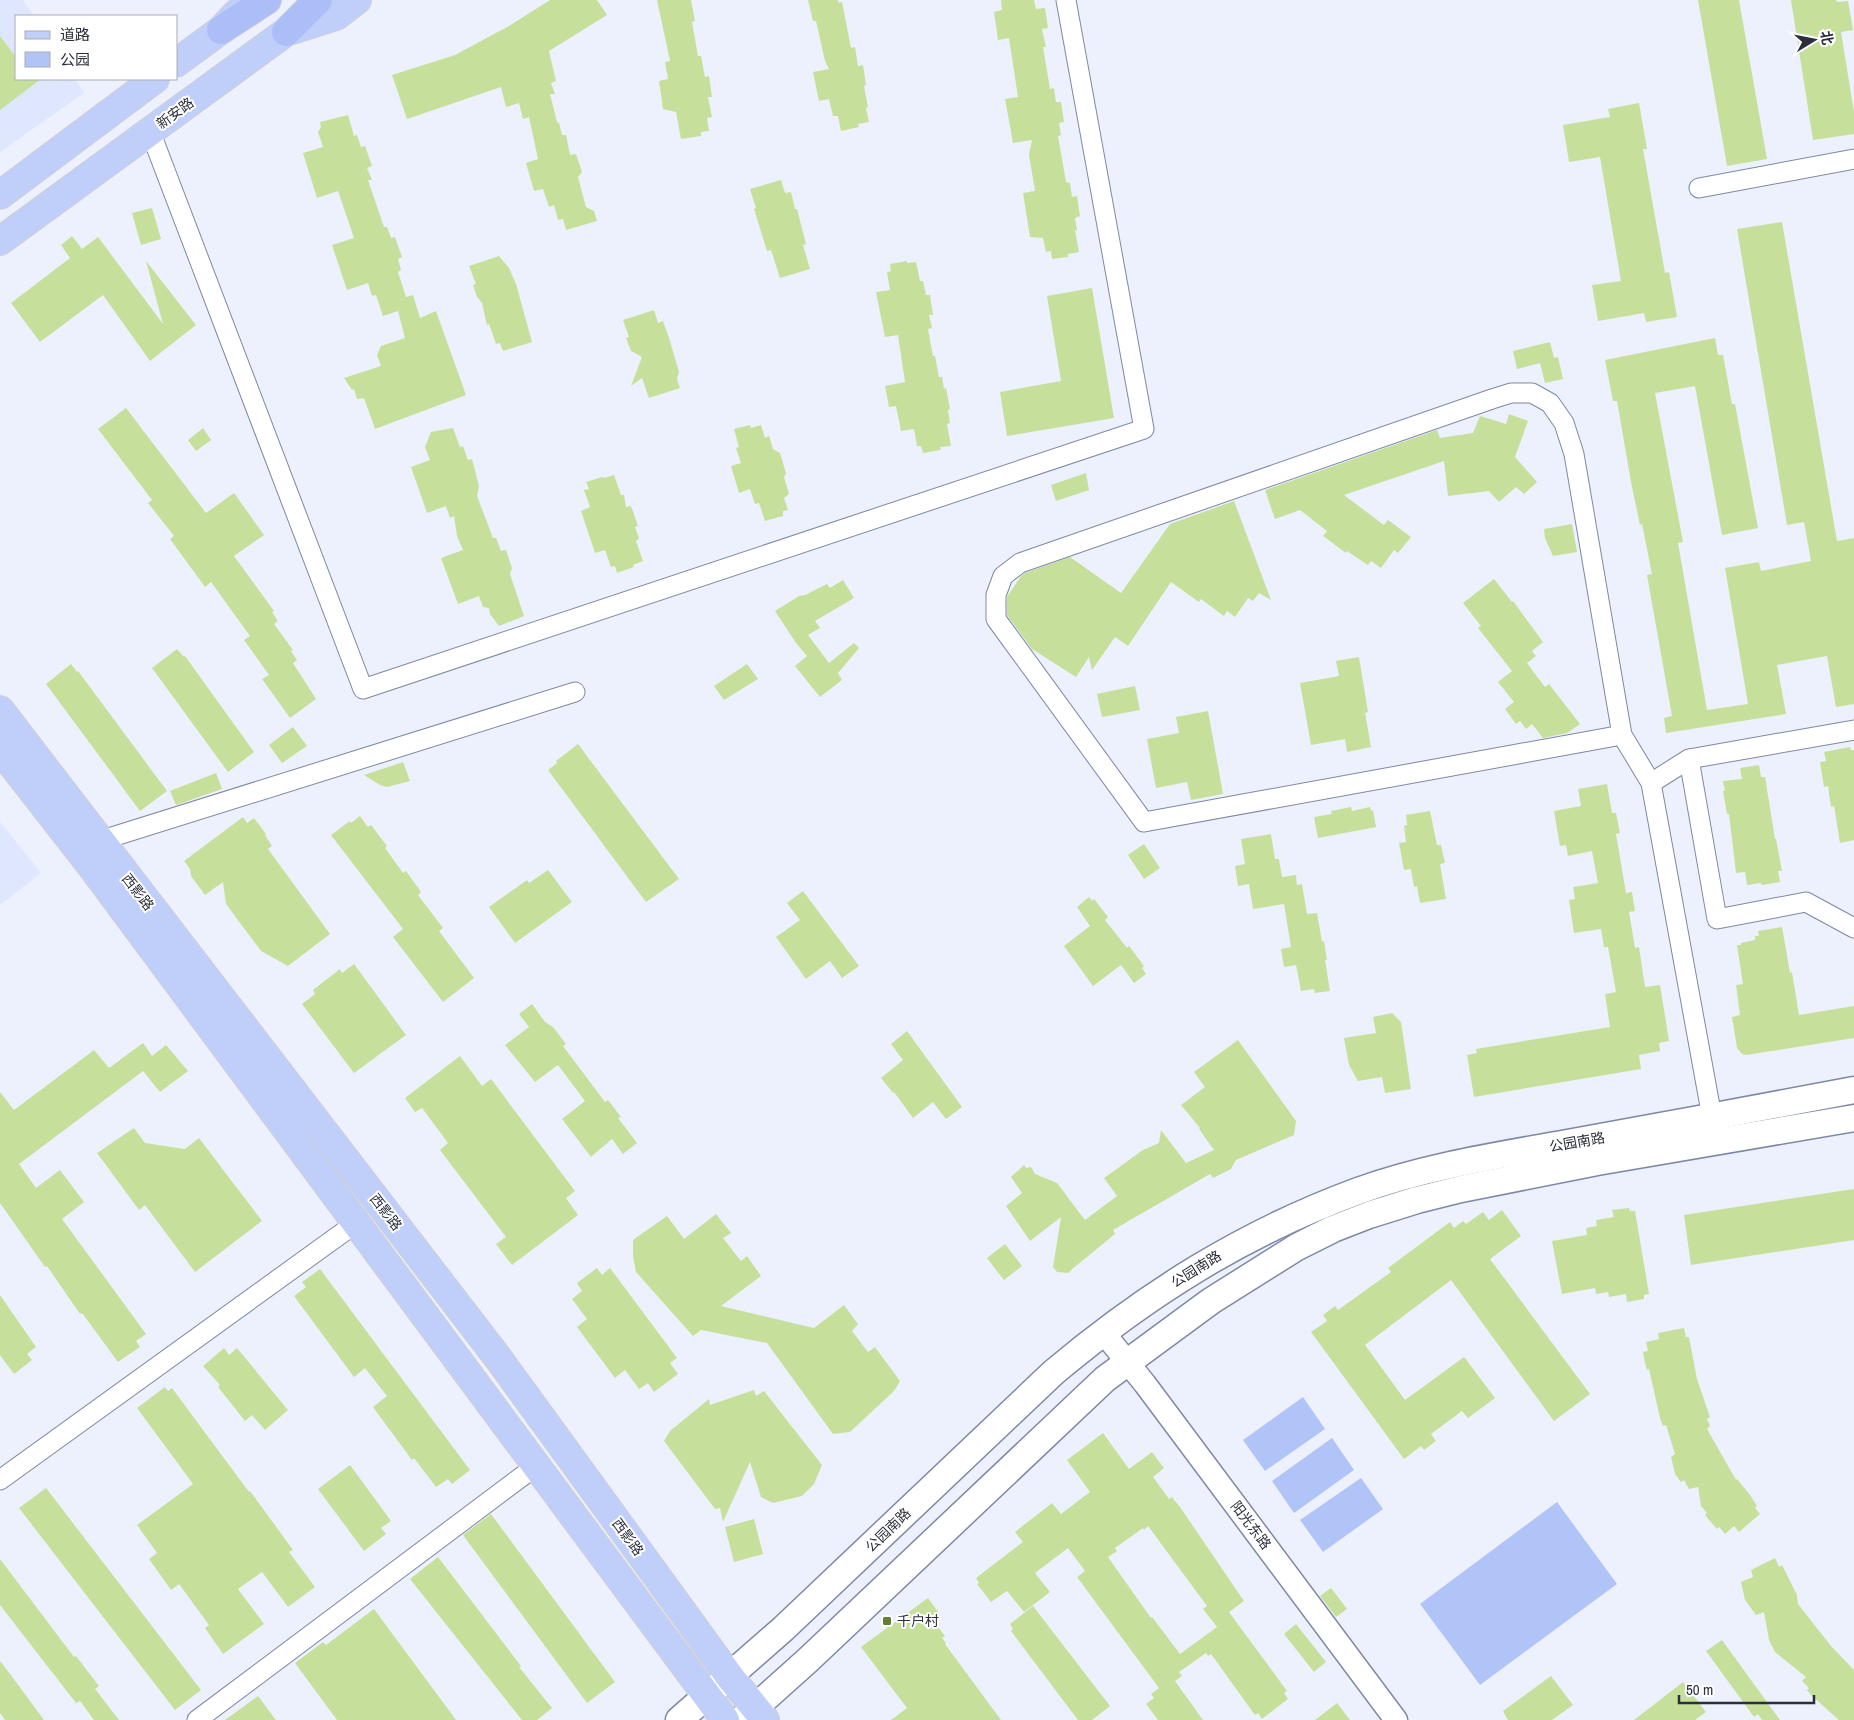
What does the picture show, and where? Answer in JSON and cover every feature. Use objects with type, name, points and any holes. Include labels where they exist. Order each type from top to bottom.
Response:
[{"type":"highway","points":[[221,30],[267,0]]},
{"type":"highway","points":[[286,32],[318,0]]},
{"type":"main road","points":[[178,62],[221,30],[251,0]]},
{"type":"main road","name":"新安路","points":[[0,241],[286,32],[336,16],[357,0]]},
{"type":"main road","points":[[0,195],[154,80]]},
{"type":"main road","name":"西影路","points":[[0,710],[498,1358],[730,1677],[754,1716]]},
{"type":"main road","name":"西影路","points":[[0,748],[92,867],[725,1720]]},
{"type":"main road","name":"公园南路","points":[[754,1716],[1105,1379],[1211,1301],[1297,1247],[1334,1229],[1417,1200],[1597,1162],[1854,1090]]},
{"type":"main road","name":"公园南路","points":[[679,1720],[783,1629],[1054,1372],[1103,1332],[1162,1290],[1226,1251],[1289,1219],[1359,1190],[1391,1180],[1476,1160],[1714,1129],[1854,1118]]},
{"type":"street","points":[[150,131],[363,689],[1144,428],[1066,0]]},
{"type":"street","points":[[1699,188],[1854,159]]},
{"type":"street","points":[[1622,735],[1144,822],[996,619],[996,595],[1003,576],[1020,563],[1511,393],[1532,393],[1550,403],[1564,423],[1574,454],[1622,735],[1651,782],[1714,1129]]},
{"type":"street","points":[[99,841],[575,692]]},
{"type":"street","points":[[1651,782],[1689,759],[1854,730]]},
{"type":"street","points":[[1689,759],[1717,920],[1806,902],[1854,928]]},
{"type":"street","points":[[0,1480],[356,1223]]},
{"type":"street","name":"阳光东路","points":[[1103,1332],[1128,1362],[1396,1720]]},
{"type":"street","points":[[197,1720],[536,1466]]},
{"type":"shaded area","points":[[0,0],[23,0],[33,15],[15,15],[15,80],[76,80],[84,93],[0,152]]},
{"type":"shaded area","points":[[0,822],[41,873],[0,905]]},
{"type":"green space","points":[[1303,1397],[1325,1429],[1265,1471],[1243,1440]]},
{"type":"green space","points":[[1332,1438],[1354,1470],[1294,1513],[1272,1481]]},
{"type":"green space","points":[[1361,1478],[1383,1509],[1323,1552],[1300,1520]]},
{"type":"green space","points":[[1557,1502],[1617,1584],[1480,1685],[1420,1604]]},
{"type":"building","points":[[550,0],[597,0],[607,15],[549,51],[556,81],[551,83],[555,94],[550,94],[557,122],[559,123],[562,135],[566,135],[570,155],[576,154],[582,172],[578,177],[586,207],[594,211],[597,221],[566,230],[563,219],[558,220],[554,205],[549,207],[543,189],[534,191],[526,163],[538,159],[529,117],[523,119],[519,103],[506,107],[501,87],[407,119],[392,75],[455,55],[509,26]]},
{"type":"building","points":[[657,0],[691,0],[695,21],[692,22],[698,56],[701,56],[705,77],[709,76],[712,97],[708,97],[712,117],[707,118],[709,131],[701,132],[701,136],[681,139],[676,112],[663,109],[659,81],[668,79],[665,62],[670,61]]},
{"type":"building","points":[[808,0],[838,0],[839,3],[842,2],[851,48],[855,47],[858,66],[863,65],[866,85],[864,86],[869,122],[858,124],[859,127],[841,131],[838,116],[833,116],[829,99],[819,101],[813,72],[829,69],[825,61],[816,21],[813,21]]},
{"type":"building","points":[[1001,0],[1034,0],[1036,9],[1045,8],[1048,28],[1042,29],[1046,47],[1043,47],[1050,89],[1054,88],[1056,102],[1061,102],[1064,122],[1059,123],[1061,135],[1058,136],[1066,182],[1070,183],[1072,197],[1077,196],[1080,216],[1075,218],[1079,252],[1068,254],[1068,257],[1052,259],[1051,251],[1046,252],[1043,238],[1030,237],[1023,193],[1035,191],[1029,155],[1032,140],[1013,143],[1005,99],[1018,97],[1009,38],[998,40],[994,12],[1002,10]]},
{"type":"building","points":[[1698,0],[1739,0],[1767,159],[1727,166]]},
{"type":"building","points":[[1791,0],[1848,1],[1853,30],[1841,32],[1854,112],[1854,134],[1813,140]]},
{"type":"building","points":[[0,36],[15,56],[15,80],[40,80],[0,110]]},
{"type":"building","points":[[1639,103],[1647,149],[1643,149],[1665,273],[1669,272],[1677,317],[1646,322],[1644,313],[1598,321],[1592,285],[1621,281],[1600,157],[1569,162],[1563,125],[1610,117],[1608,109]]},
{"type":"building","points":[[348,115],[354,136],[357,135],[361,147],[365,146],[372,166],[367,168],[372,180],[368,180],[384,227],[387,227],[391,238],[395,237],[402,257],[398,259],[401,270],[398,272],[406,297],[413,295],[420,318],[436,311],[466,395],[375,429],[364,398],[357,399],[354,389],[352,390],[344,378],[381,366],[377,355],[381,346],[405,338],[398,311],[383,316],[376,295],[372,296],[368,283],[347,290],[332,245],[354,238],[338,191],[317,198],[303,153],[323,147],[318,132],[321,127],[320,122]]},
{"type":"building","points":[[781,180],[785,193],[791,192],[795,209],[797,209],[806,244],[803,245],[810,269],[780,278],[771,250],[767,251],[750,189]]},
{"type":"building","points":[[152,208],[161,239],[141,245],[132,213]]},
{"type":"building","points":[[1782,222],[1837,541],[1854,538],[1854,704],[1836,707],[1827,656],[1777,665],[1786,714],[1666,733],[1664,718],[1672,716],[1647,575],[1652,574],[1631,482],[1617,401],[1613,401],[1605,360],[1715,338],[1718,355],[1723,355],[1732,404],[1735,404],[1758,528],[1722,535],[1695,386],[1655,393],[1683,542],[1678,543],[1707,710],[1748,704],[1725,568],[1759,562],[1761,571],[1811,561],[1804,522],[1787,525],[1737,229]]},
{"type":"building","points":[[72,236],[82,249],[98,237],[163,324],[146,261],[196,325],[150,361],[103,295],[40,342],[11,303],[70,258],[61,245]]},
{"type":"building","points":[[499,256],[509,268],[516,284],[532,342],[503,351],[500,343],[496,344],[489,324],[487,325],[482,303],[477,297],[473,285],[476,284],[469,266]]},
{"type":"building","points":[[907,261],[907,263],[916,262],[920,281],[923,281],[926,295],[930,295],[933,315],[929,315],[932,328],[928,329],[933,356],[935,356],[939,377],[942,377],[944,389],[946,388],[950,409],[948,410],[950,423],[947,424],[951,446],[940,447],[941,450],[923,453],[921,446],[917,446],[914,429],[901,431],[896,406],[889,407],[885,386],[905,382],[898,335],[885,337],[876,292],[890,290],[887,272],[891,271],[890,264]]},
{"type":"building","points":[[1092,288],[1114,418],[1007,436],[1000,392],[1061,381],[1047,296]]},
{"type":"building","points":[[654,310],[658,323],[663,321],[669,338],[679,372],[677,379],[680,388],[649,398],[642,378],[631,386],[642,357],[631,351],[626,338],[629,337],[623,320]]},
{"type":"building","points":[[1550,342],[1554,358],[1558,357],[1563,379],[1545,383],[1540,363],[1517,369],[1513,351]]},
{"type":"building","points":[[126,408],[206,513],[234,493],[264,535],[234,556],[274,611],[272,612],[278,621],[274,624],[293,650],[291,651],[297,660],[293,663],[316,699],[290,718],[262,679],[269,675],[244,640],[250,636],[211,582],[205,587],[170,539],[174,536],[148,503],[152,500],[98,429]]},
{"type":"building","points":[[1509,414],[1528,421],[1515,457],[1537,482],[1524,494],[1516,487],[1499,502],[1489,491],[1448,496],[1444,461],[1344,495],[1384,525],[1388,520],[1411,537],[1398,553],[1394,550],[1381,568],[1371,561],[1368,565],[1347,551],[1346,553],[1323,536],[1327,531],[1300,510],[1275,519],[1265,490],[1437,430],[1440,438],[1473,433],[1480,416],[1506,424]]},
{"type":"building","points":[[750,425],[751,428],[761,425],[765,438],[769,436],[773,449],[780,453],[786,473],[784,477],[789,494],[784,498],[788,510],[783,511],[783,516],[765,521],[759,503],[755,504],[750,489],[739,493],[731,466],[741,463],[736,448],[739,447],[734,429]]},
{"type":"building","points":[[203,428],[211,440],[196,451],[188,440]]},
{"type":"building","points":[[453,428],[460,447],[463,446],[468,460],[472,459],[479,486],[477,496],[493,538],[496,538],[501,551],[506,550],[512,568],[510,574],[524,616],[499,626],[490,614],[489,608],[483,607],[479,596],[458,604],[441,558],[463,550],[457,536],[454,516],[450,518],[446,506],[427,513],[411,467],[430,460],[425,447],[431,432]]},
{"type":"building","points":[[1086,473],[1089,490],[1056,501],[1051,485]]},
{"type":"building","points":[[614,475],[621,495],[624,495],[626,507],[631,506],[638,526],[635,527],[639,538],[636,541],[643,561],[633,565],[634,567],[617,573],[615,566],[611,567],[605,550],[595,553],[581,511],[590,507],[584,490],[589,489],[586,482]]},
{"type":"building","points":[[1234,501],[1271,600],[1259,593],[1253,601],[1248,598],[1235,617],[1227,611],[1224,616],[1201,599],[1199,602],[1171,582],[1128,646],[1115,637],[1092,670],[1089,657],[1076,677],[1032,649],[1007,615],[1007,597],[1021,576],[1070,557],[1121,593],[1170,524]]},
{"type":"building","points":[[1572,524],[1577,552],[1553,556],[1545,538],[1544,529]]},
{"type":"building","points":[[1494,579],[1543,642],[1532,651],[1536,656],[1527,663],[1545,687],[1549,684],[1580,724],[1567,733],[1543,738],[1532,724],[1526,729],[1520,721],[1516,724],[1505,709],[1514,702],[1498,682],[1512,671],[1478,628],[1481,626],[1463,603]]},
{"type":"building","points":[[843,580],[854,598],[815,621],[820,628],[808,635],[829,663],[854,643],[859,648],[838,673],[842,680],[820,697],[795,666],[807,656],[775,611],[799,596],[827,584],[830,588]]},
{"type":"building","points":[[177,649],[185,656],[254,752],[228,772],[152,668]]},
{"type":"building","points":[[1359,657],[1368,712],[1365,713],[1371,747],[1347,752],[1345,739],[1311,745],[1300,683],[1339,676],[1336,661]]},
{"type":"building","points":[[71,664],[167,791],[140,811],[46,684]]},
{"type":"building","points":[[747,664],[758,679],[724,700],[714,686]]},
{"type":"building","points":[[1135,686],[1140,710],[1102,717],[1097,694]]},
{"type":"building","points":[[1208,711],[1223,794],[1191,800],[1187,782],[1156,788],[1147,739],[1179,733],[1176,717]]},
{"type":"building","points":[[293,727],[307,746],[282,763],[269,745]]},
{"type":"building","points":[[578,744],[679,879],[646,902],[548,770],[557,763],[556,761]]},
{"type":"building","points":[[1850,747],[1851,750],[1854,750],[1854,840],[1840,843],[1834,806],[1831,807],[1828,786],[1824,787],[1820,762],[1826,761],[1824,752]]},
{"type":"building","points":[[403,762],[410,781],[387,787],[364,775]]},
{"type":"building","points":[[1759,765],[1761,777],[1765,777],[1782,871],[1778,871],[1780,882],[1747,885],[1745,872],[1736,873],[1723,781],[1742,779],[1740,768]]},
{"type":"building","points":[[216,773],[222,789],[176,805],[170,791]]},
{"type":"building","points":[[1607,784],[1612,813],[1616,813],[1620,833],[1616,834],[1626,893],[1632,892],[1635,911],[1629,912],[1635,948],[1639,947],[1645,987],[1660,985],[1669,1041],[1659,1043],[1660,1051],[1639,1055],[1641,1069],[1474,1097],[1467,1055],[1477,1053],[1476,1049],[1610,1027],[1605,994],[1616,992],[1608,947],[1604,947],[1601,929],[1574,933],[1569,900],[1575,899],[1573,887],[1598,883],[1592,851],[1568,856],[1566,845],[1560,846],[1554,811],[1581,806],[1578,789]]},
{"type":"building","points":[[1351,807],[1352,811],[1370,807],[1371,811],[1373,810],[1376,827],[1318,838],[1314,817],[1332,814],[1331,811]]},
{"type":"building","points":[[1430,811],[1437,845],[1441,845],[1445,863],[1440,864],[1446,899],[1420,903],[1417,886],[1414,887],[1411,869],[1404,870],[1399,843],[1406,842],[1404,826],[1407,825],[1406,815]]},
{"type":"building","points":[[360,816],[368,827],[371,825],[387,846],[385,848],[403,873],[406,871],[421,892],[418,895],[443,928],[439,931],[474,978],[443,1002],[393,937],[403,929],[331,835]]},
{"type":"building","points":[[243,817],[247,823],[254,818],[266,834],[272,846],[268,849],[330,934],[288,966],[261,951],[226,904],[223,882],[205,895],[191,876],[190,869],[184,861]]},
{"type":"building","points":[[1271,834],[1275,859],[1279,859],[1282,877],[1296,875],[1297,885],[1302,884],[1307,914],[1317,913],[1322,942],[1324,941],[1330,991],[1315,993],[1314,989],[1301,991],[1296,965],[1284,967],[1281,949],[1291,947],[1284,904],[1253,909],[1249,884],[1238,886],[1235,866],[1245,864],[1241,839]]},
{"type":"building","points":[[1144,844],[1160,868],[1144,879],[1128,855]]},
{"type":"building","points":[[548,870],[572,902],[515,943],[489,907],[527,880],[529,883]]},
{"type":"building","points":[[803,891],[859,966],[842,978],[830,961],[806,979],[776,937],[800,920],[787,903]]},
{"type":"building","points":[[1089,897],[1092,901],[1094,899],[1108,917],[1105,920],[1144,966],[1142,968],[1146,974],[1134,983],[1121,965],[1093,986],[1064,946],[1090,926],[1077,907]]},
{"type":"building","points":[[1782,927],[1799,1015],[1854,1006],[1854,1038],[1746,1055],[1742,1054],[1737,1048],[1732,1017],[1740,1015],[1736,985],[1743,984],[1737,945],[1755,940],[1755,936],[1759,936],[1758,931]]},
{"type":"building","points":[[354,964],[406,1035],[354,1073],[302,1004],[315,994],[313,990],[340,969],[342,973]]},
{"type":"building","points":[[532,1004],[545,1022],[553,1027],[566,1044],[563,1046],[605,1102],[608,1100],[621,1117],[618,1118],[637,1143],[623,1154],[612,1139],[591,1157],[562,1119],[585,1101],[558,1065],[535,1082],[505,1045],[529,1027],[519,1014]]},
{"type":"building","points":[[1392,1013],[1401,1022],[1411,1089],[1385,1093],[1382,1077],[1358,1081],[1349,1065],[1344,1038],[1376,1033],[1373,1017]]},
{"type":"building","points":[[907,1031],[962,1107],[946,1119],[933,1102],[913,1118],[881,1078],[903,1060],[891,1044]]},
{"type":"building","points":[[1238,1040],[1296,1121],[1294,1135],[1236,1160],[1231,1169],[1213,1178],[1210,1174],[1113,1230],[1115,1234],[1069,1273],[1057,1272],[1053,1267],[1061,1217],[1030,1241],[1006,1206],[1022,1193],[1011,1177],[1024,1165],[1026,1168],[1031,1167],[1035,1174],[1057,1183],[1085,1220],[1117,1196],[1104,1178],[1143,1150],[1159,1143],[1161,1130],[1186,1163],[1214,1150],[1200,1128],[1181,1105],[1205,1087],[1194,1072]]},
{"type":"building","points":[[143,1043],[152,1056],[166,1045],[188,1071],[160,1092],[143,1071],[19,1164],[36,1188],[60,1170],[84,1202],[62,1219],[146,1334],[136,1341],[140,1347],[118,1362],[82,1313],[80,1314],[47,1266],[45,1267],[0,1203],[0,1092],[14,1110],[94,1050],[109,1068]]},
{"type":"building","points":[[460,1056],[482,1086],[491,1079],[575,1191],[566,1198],[578,1215],[512,1265],[496,1244],[506,1237],[440,1150],[448,1143],[422,1108],[415,1112],[405,1098]]},
{"type":"building","points":[[134,1128],[145,1143],[185,1149],[199,1138],[262,1221],[195,1272],[145,1205],[139,1210],[97,1153]]},
{"type":"building","points":[[1854,1189],[1854,1240],[1691,1265],[1684,1215]]},
{"type":"building","points":[[1629,1208],[1630,1211],[1635,1211],[1649,1294],[1644,1295],[1644,1299],[1627,1302],[1626,1294],[1609,1297],[1608,1292],[1596,1294],[1595,1288],[1562,1294],[1552,1241],[1587,1235],[1586,1228],[1597,1226],[1596,1220],[1614,1217],[1612,1210]]},
{"type":"building","points":[[1502,1210],[1521,1236],[1490,1259],[1590,1394],[1554,1421],[1451,1280],[1365,1345],[1405,1400],[1464,1357],[1495,1398],[1468,1418],[1462,1411],[1431,1434],[1436,1441],[1424,1450],[1421,1446],[1404,1459],[1311,1332],[1327,1321],[1323,1315],[1335,1306],[1338,1310],[1391,1272],[1388,1268],[1450,1222],[1454,1228],[1463,1221],[1466,1224],[1483,1212],[1489,1220]]},
{"type":"building","points":[[716,1214],[731,1233],[723,1238],[741,1261],[747,1256],[761,1276],[721,1306],[814,1328],[844,1305],[858,1324],[852,1331],[868,1352],[875,1347],[900,1381],[894,1391],[850,1432],[833,1434],[767,1343],[701,1330],[693,1336],[636,1272],[633,1240],[667,1216],[684,1239]]},
{"type":"building","points":[[1005,1244],[1022,1266],[1004,1280],[987,1258]]},
{"type":"building","points":[[597,1268],[602,1275],[610,1268],[677,1358],[670,1363],[678,1374],[654,1392],[648,1383],[639,1389],[625,1370],[615,1378],[577,1327],[587,1319],[572,1299],[582,1291],[577,1283]]},
{"type":"building","points":[[320,1269],[470,1470],[452,1484],[448,1479],[436,1487],[414,1458],[412,1460],[373,1407],[387,1396],[365,1368],[354,1377],[294,1296],[306,1287],[302,1282]]},
{"type":"building","points":[[0,1295],[36,1347],[27,1354],[32,1360],[14,1374],[0,1355]]},
{"type":"building","points":[[1684,1328],[1686,1337],[1689,1337],[1697,1379],[1710,1417],[1707,1419],[1710,1426],[1707,1429],[1736,1480],[1750,1495],[1757,1506],[1755,1508],[1760,1514],[1739,1532],[1734,1526],[1725,1534],[1719,1527],[1717,1529],[1705,1515],[1707,1513],[1701,1506],[1698,1487],[1689,1489],[1684,1480],[1681,1482],[1675,1474],[1671,1457],[1675,1454],[1666,1425],[1663,1426],[1660,1418],[1649,1369],[1647,1370],[1645,1363],[1643,1352],[1648,1351],[1646,1342],[1659,1339],[1658,1333]]},
{"type":"building","points":[[224,1348],[229,1355],[237,1348],[288,1410],[265,1430],[252,1415],[245,1421],[218,1387],[220,1385],[203,1366]]},
{"type":"building","points":[[165,1387],[168,1391],[172,1388],[250,1491],[293,1550],[289,1552],[315,1587],[288,1607],[262,1572],[238,1589],[264,1624],[223,1654],[205,1628],[209,1625],[179,1584],[171,1590],[149,1559],[157,1553],[137,1525],[193,1484],[137,1408]]},
{"type":"building","points":[[754,1390],[756,1396],[764,1391],[822,1465],[814,1484],[802,1496],[773,1503],[761,1497],[750,1462],[723,1522],[720,1508],[715,1509],[664,1441],[670,1431],[709,1399],[710,1405]]},
{"type":"building","points":[[1103,1433],[1129,1469],[1152,1452],[1164,1468],[1153,1477],[1169,1499],[1172,1497],[1180,1507],[1244,1601],[1229,1612],[1287,1691],[1284,1693],[1288,1699],[1262,1719],[1258,1713],[1255,1715],[1211,1654],[1208,1656],[1206,1653],[1179,1672],[1182,1676],[1175,1681],[1203,1720],[1158,1720],[1146,1704],[1154,1698],[1151,1694],[1159,1688],[1077,1577],[1085,1571],[1068,1548],[1035,1573],[1050,1592],[1024,1612],[1007,1591],[991,1602],[977,1584],[979,1583],[976,1578],[1023,1542],[1015,1532],[1052,1503],[1061,1514],[1090,1492],[1067,1460]],"holes":[[[1148,1526],[1207,1606],[1203,1609],[1217,1627],[1180,1654],[1151,1618],[1108,1557],[1117,1551],[1115,1548]]]},
{"type":"building","points":[[350,1465],[391,1521],[381,1528],[386,1534],[364,1551],[318,1489]]},
{"type":"building","points":[[46,1488],[201,1690],[175,1710],[19,1508]]},
{"type":"building","points":[[491,1514],[615,1682],[587,1703],[463,1535]]},
{"type":"building","points":[[754,1519],[763,1554],[734,1562],[725,1527]]},
{"type":"building","points":[[438,1557],[521,1666],[519,1667],[552,1708],[537,1720],[522,1720],[410,1579]]},
{"type":"building","points":[[1775,1558],[1779,1567],[1782,1565],[1797,1595],[1798,1604],[1831,1646],[1854,1670],[1854,1720],[1839,1720],[1812,1696],[1807,1690],[1809,1688],[1802,1681],[1806,1677],[1775,1652],[1769,1640],[1764,1612],[1756,1615],[1745,1600],[1741,1582],[1753,1577],[1751,1570]]},
{"type":"building","points":[[0,1559],[74,1657],[76,1656],[99,1686],[95,1689],[119,1720],[94,1720],[80,1701],[76,1703],[0,1605]]},
{"type":"building","points":[[1331,1588],[1347,1609],[1336,1617],[1320,1596]]},
{"type":"building","points":[[928,1598],[939,1613],[931,1618],[945,1636],[942,1638],[945,1644],[1001,1720],[891,1720],[907,1708],[861,1647]]},
{"type":"building","points":[[1033,1606],[1110,1706],[1092,1720],[1078,1720],[1011,1631],[1013,1629],[1010,1624]]},
{"type":"building","points":[[374,1609],[456,1720],[337,1720],[295,1663],[323,1642],[326,1645]]},
{"type":"building","points":[[1296,1624],[1326,1662],[1314,1672],[1284,1634]]},
{"type":"building","points":[[1722,1640],[1780,1720],[1762,1720],[1758,1714],[1754,1717],[1706,1651]]},
{"type":"building","points":[[0,1661],[44,1720],[5,1720],[0,1713]]},
{"type":"building","points":[[1551,1676],[1573,1705],[1552,1720],[1508,1720],[1503,1711]]},
{"type":"building","points":[[1683,1682],[1706,1712],[1695,1720],[1634,1720]]},
{"type":"building","points":[[258,1696],[276,1720],[225,1720]]},
{"type":"building","points":[[1337,1703],[1350,1720],[1315,1720]]},
{"type":"place","name":"千户村","points":[[887,1621]]}]
